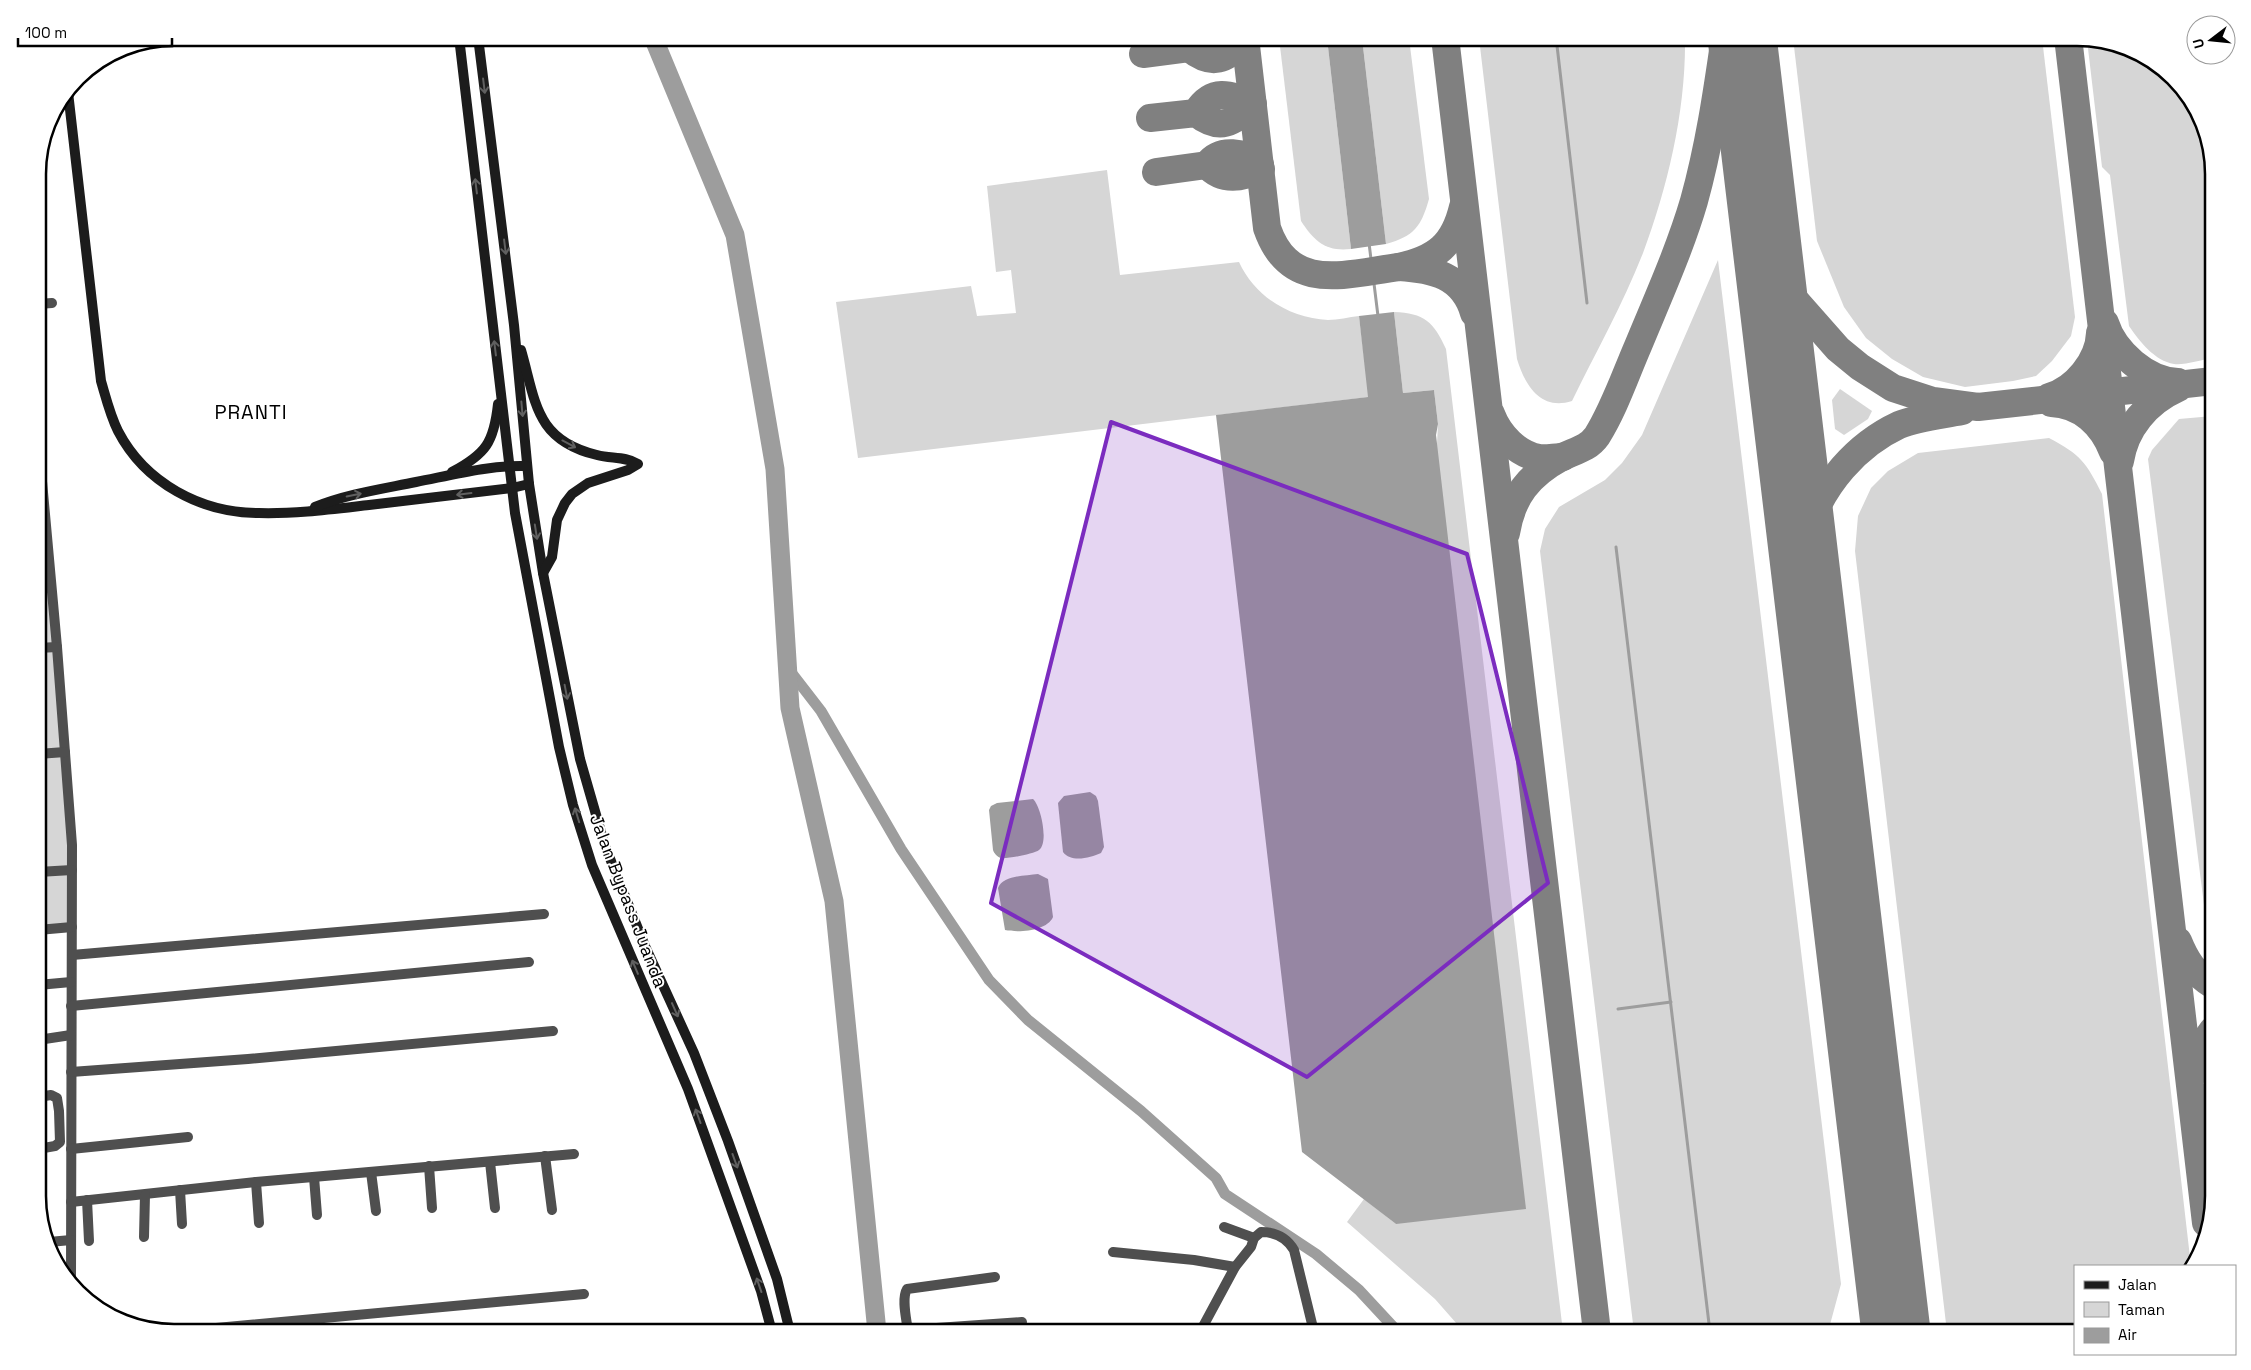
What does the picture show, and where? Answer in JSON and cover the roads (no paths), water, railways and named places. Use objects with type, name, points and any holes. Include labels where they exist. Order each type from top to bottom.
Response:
[{"type":"main road","points":[[444,476],[479,455],[488,445],[496,421],[499,378],[459,47]]},
{"type":"main road","points":[[479,47],[514,325],[538,410],[543,422],[550,431],[564,442],[599,456],[627,459],[638,464],[628,470],[588,483],[572,494],[565,503],[557,520],[552,557],[543,574]]},
{"type":"main road","points":[[69,102],[96,343],[108,406],[118,432],[133,454],[150,473],[177,492],[205,504],[258,513],[308,510],[512,488],[529,484]]},
{"type":"main road","name":"Jalan Bypass Juanda","points":[[514,325],[526,466],[543,574],[580,759],[605,846],[645,946],[694,1053],[728,1141],[777,1278],[788,1324]]},
{"type":"main road","name":"Jalan Bypass Juanda","points":[[499,378],[512,488],[559,747],[573,805],[592,865],[693,1102],[761,1291],[770,1324]]},
{"type":"main road","points":[[308,510],[335,499],[444,476],[509,465],[526,466]]},
{"type":"street","points":[[47,303],[52,303]]},
{"type":"street","points":[[47,536],[65,752],[72,870],[71,1271]]},
{"type":"street","points":[[47,648],[57,647]]},
{"type":"street","points":[[47,753],[65,752]]},
{"type":"street","points":[[47,871],[72,870]]},
{"type":"street","points":[[72,955],[544,914]]},
{"type":"street","points":[[47,929],[72,927]]},
{"type":"street","points":[[71,1006],[530,962]]},
{"type":"street","points":[[47,985],[72,982]]},
{"type":"street","points":[[71,1072],[268,1057],[552,1030]]},
{"type":"street","points":[[47,1039],[71,1035]]},
{"type":"street","points":[[47,1096],[54,1096],[59,1111],[60,1128],[58,1144],[47,1147]]},
{"type":"street","points":[[59,1111],[71,1111]]},
{"type":"street","points":[[60,1128],[71,1128]]},
{"type":"street","points":[[71,1150],[188,1137]]},
{"type":"street","points":[[71,1202],[256,1182],[574,1154]]},
{"type":"street","points":[[545,1156],[552,1210]]},
{"type":"street","points":[[490,1162],[494,1208]]},
{"type":"street","points":[[429,1166],[432,1208]]},
{"type":"street","points":[[371,1172],[376,1211]]},
{"type":"street","points":[[314,1177],[317,1215]]},
{"type":"street","points":[[256,1182],[258,1223]]},
{"type":"street","points":[[180,1190],[182,1224]]},
{"type":"street","points":[[144,1238],[145,1194]]},
{"type":"street","points":[[87,1200],[89,1241]]},
{"type":"street","points":[[1224,1227],[1254,1238]]},
{"type":"street","points":[[1204,1324],[1235,1267],[1251,1247],[1254,1238],[1261,1232],[1265,1232],[1279,1235],[1291,1246],[1312,1324]]},
{"type":"street","points":[[55,1241],[71,1240]]},
{"type":"street","points":[[1113,1252],[1194,1260],[1235,1267]]},
{"type":"street","points":[[907,1324],[905,1293],[908,1289],[995,1277]]},
{"type":"street","points":[[260,1324],[584,1294]]},
{"type":"street","points":[[999,1324],[1022,1322]]},
{"type":"water","points":[[1328,46],[1363,46],[1386,244],[1351,249]]},
{"type":"water","points":[[1394,312],[1403,393],[1434,390],[1438,424],[1436,435],[1526,1209],[1396,1224],[1302,1152],[1216,415],[1368,397],[1359,316]]},
{"type":"water","points":[[1090,792],[1096,796],[1098,801],[1104,847],[1101,853],[1092,856],[1071,858],[1063,852],[1058,803],[1064,796]]},
{"type":"water","points":[[1033,799],[1039,809],[1043,824],[1042,846],[1036,852],[1026,855],[998,857],[993,850],[989,810],[991,806],[997,803]]},
{"type":"water","points":[[1038,874],[1048,879],[1053,917],[1050,922],[1032,930],[1005,930],[998,888],[1009,878]]},
{"type":"waterway","points":[[1557,46],[1587,303]]},
{"type":"waterway","points":[[657,47],[735,235],[775,469],[790,708],[834,901],[876,1324]]},
{"type":"waterway","points":[[1369,243],[1378,316]]},
{"type":"waterway","points":[[1616,547],[1709,1324]]},
{"type":"waterway","points":[[787,667],[821,711],[901,849],[989,980],[1028,1020],[1141,1111],[1216,1178],[1225,1194],[1316,1254],[1359,1290],[1391,1324]]},
{"type":"waterway","points":[[1618,1009],[1671,1002]]},
{"type":"district","name":"PRANTI","points":[[251,412]]}]
